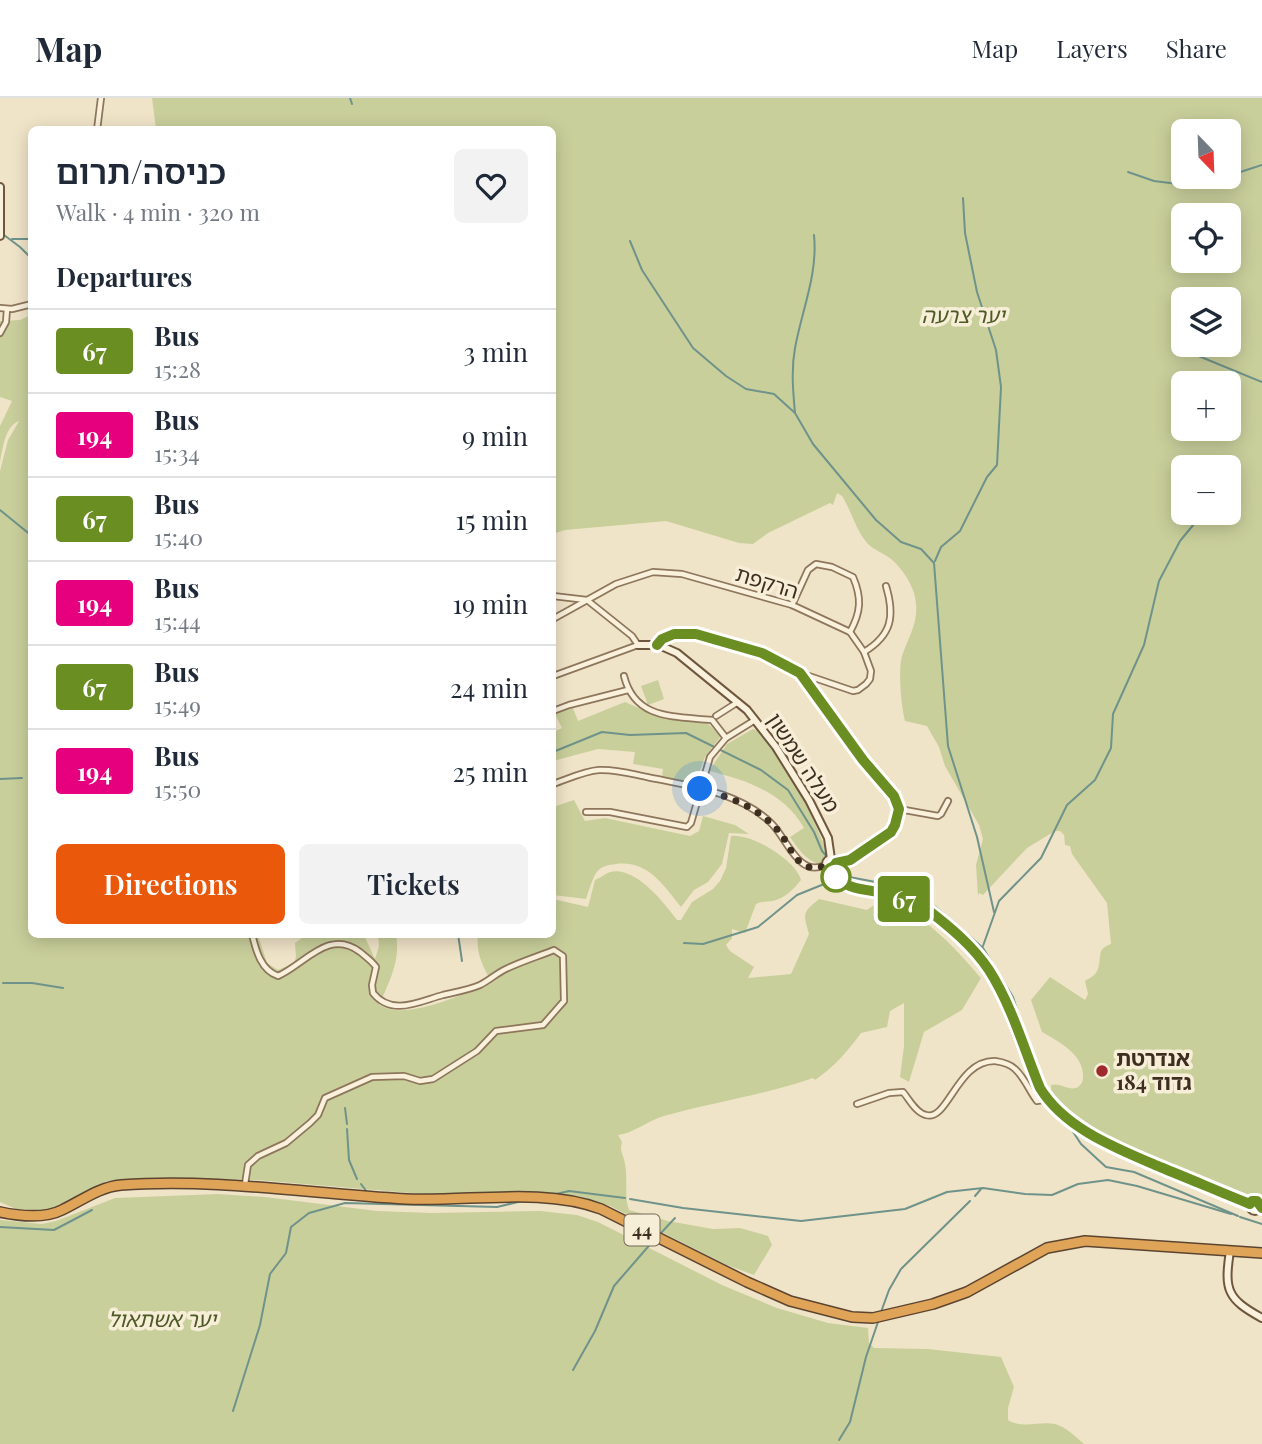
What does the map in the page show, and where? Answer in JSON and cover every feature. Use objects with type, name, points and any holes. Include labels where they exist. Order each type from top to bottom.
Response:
[{"type":"highway","name":"44","points":[[0,1212],[44,1215],[60,1211],[85,1197],[119,1185],[246,1184],[408,1199],[526,1198],[586,1203],[747,1283],[790,1301],[852,1317],[873,1318],[967,1292],[1040,1251],[1067,1243],[1085,1241],[1262,1253]]},
{"type":"main road","points":[[0,187],[0,236]]},
{"type":"main road","name":"מעלה שמשון","points":[[638,645],[657,645],[677,653],[738,702],[755,720],[791,769],[818,816],[828,838],[831,864]]},
{"type":"main road","points":[[831,864],[841,880],[854,888],[892,894],[918,904],[959,935],[988,969],[1000,991],[1040,1088],[1047,1099],[1080,1127],[1127,1154],[1250,1204],[1257,1201],[1261,1207]]},
{"type":"main road","points":[[1230,1251],[1227,1273],[1230,1294],[1237,1304],[1262,1318]]},
{"type":"street","points":[[98,126],[101,98]]},
{"type":"street","points":[[0,309],[28,305]]},
{"type":"street","points":[[0,333],[6,322],[7,309]]},
{"type":"street","points":[[657,645],[662,639],[674,634],[696,634],[762,653],[800,673],[853,691],[858,690],[870,679],[871,671],[864,652],[850,632],[860,606],[853,577],[816,564],[808,569],[792,605]]},
{"type":"street","name":"הרקפת","points":[[556,617],[616,584],[653,572],[681,574],[792,605],[850,632]]},
{"type":"street","points":[[864,652],[875,645],[886,632],[891,608],[886,586]]},
{"type":"street","points":[[556,596],[587,600],[632,636],[638,645],[556,675]]},
{"type":"street","points":[[556,783],[601,770],[700,789],[735,799],[762,815],[807,867],[819,868],[850,860],[887,835],[895,825],[899,809],[888,789],[863,760],[800,673]]},
{"type":"street","points":[[624,676],[633,699],[648,710],[712,720],[726,738]]},
{"type":"street","points":[[556,710],[628,690]]},
{"type":"street","points":[[716,716],[738,702]]},
{"type":"street","points":[[586,812],[610,812],[687,827],[691,823],[710,757],[726,738],[755,720]]},
{"type":"street","points":[[899,809],[937,816],[948,801]]},
{"type":"street","points":[[246,1184],[248,1165],[258,1156],[286,1143],[310,1123],[318,1115],[326,1098],[372,1077],[404,1076],[420,1081],[433,1079],[477,1051],[496,1031],[543,1025],[561,1006],[565,995],[563,956],[554,950],[507,968],[467,990],[441,995],[419,1004],[394,1006],[384,1003],[373,993],[376,967],[351,946],[325,945],[292,970],[278,976],[266,969],[257,955],[253,938]]},
{"type":"street","points":[[857,1104],[889,1093],[903,1092],[919,1112],[933,1116],[942,1110],[964,1076],[975,1066],[994,1061],[1014,1068],[1037,1101],[1047,1099]]},
{"type":"green space","name":"יער צרעה","points":[[152,98],[1262,98],[1262,1201],[1213,1189],[1121,1149],[1071,1120],[1052,1102],[1051,1085],[1078,1087],[1083,1080],[1082,1069],[1075,1055],[1042,1032],[1031,1000],[1050,977],[1085,1000],[1088,994],[1085,981],[1096,973],[1101,951],[1111,944],[1107,903],[1072,854],[1070,846],[1065,845],[1064,835],[1060,831],[1055,831],[1027,848],[983,895],[979,893],[978,896],[976,865],[983,839],[979,825],[945,766],[939,747],[927,726],[905,721],[900,688],[901,662],[915,618],[914,593],[899,567],[864,539],[842,496],[837,493],[833,505],[830,503],[768,533],[753,544],[739,543],[666,521],[556,533],[556,126],[156,126]]},
{"type":"green space","points":[[28,316],[28,938],[259,938],[267,963],[278,970],[294,963],[295,943],[302,938],[365,938],[375,959],[378,938],[396,938],[395,962],[379,1005],[391,1010],[406,1010],[444,1001],[491,981],[480,959],[478,938],[556,938],[556,900],[588,907],[595,880],[610,872],[620,872],[639,880],[677,920],[681,920],[692,902],[713,889],[720,881],[726,868],[731,836],[750,839],[772,849],[791,864],[801,880],[781,898],[756,904],[745,933],[732,929],[732,938],[726,945],[730,951],[754,967],[748,978],[791,974],[809,934],[805,914],[819,899],[867,910],[877,904],[890,904],[905,909],[935,930],[981,978],[962,1010],[924,1032],[909,1082],[900,1077],[904,1046],[904,1003],[890,1011],[887,1027],[861,1033],[840,1058],[815,1080],[813,1078],[664,1116],[618,1135],[622,1142],[629,1210],[668,1221],[713,1229],[740,1228],[768,1236],[772,1245],[754,1275],[727,1265],[610,1206],[581,1197],[559,1194],[435,1195],[256,1180],[141,1178],[121,1182],[107,1181],[46,1211],[16,1209],[0,1202],[0,471],[8,440],[19,421],[8,432],[0,462],[0,426],[12,401],[0,397],[0,321],[20,320]]},
{"type":"green space","points":[[658,680],[664,699],[648,705],[641,686]]},
{"type":"green space","points":[[625,702],[657,716],[707,723],[721,736],[705,757],[695,784],[662,778],[663,769],[633,764],[635,752],[598,749],[556,760],[556,731],[562,728],[556,714],[573,708],[578,721]]},
{"type":"green space","points":[[753,729],[766,739],[806,803],[829,856],[822,865],[807,858],[790,837],[804,828],[786,806],[750,784],[709,771],[727,744]]},
{"type":"green space","points":[[574,800],[585,821],[605,818],[690,836],[699,831],[703,816],[735,825],[749,834],[729,833],[722,864],[708,882],[694,890],[681,907],[654,876],[637,866],[627,864],[610,865],[600,869],[586,899],[556,895],[556,806]]},
{"type":"green space","name":"יער אשתאול","points":[[218,1194],[377,1211],[540,1211],[577,1215],[598,1222],[722,1285],[777,1308],[828,1323],[868,1328],[869,1343],[874,1348],[928,1349],[1001,1357],[1014,1387],[1008,1408],[1008,1420],[1019,1424],[1055,1424],[1084,1444],[0,1444],[0,1220],[42,1224],[115,1198]]},
{"type":"waterway","points":[[350,98],[352,104]]},
{"type":"waterway","points":[[1241,172],[1262,165]]},
{"type":"waterway","points":[[1128,172],[1154,181],[1171,183]]},
{"type":"waterway","points":[[935,561],[941,547],[960,531],[987,477],[997,465],[1001,387],[996,350],[977,292],[965,233],[963,198]]},
{"type":"waterway","points":[[4,235],[28,255]]},
{"type":"waterway","points":[[795,413],[794,356],[812,278],[814,235]]},
{"type":"waterway","points":[[12,239],[28,239]]},
{"type":"waterway","points":[[630,241],[642,270],[693,348],[746,389],[774,394],[795,413],[813,444],[876,520],[901,542],[921,549],[934,563],[948,746],[977,837],[994,912]]},
{"type":"waterway","points":[[1201,357],[1262,382]]},
{"type":"waterway","points":[[0,510],[28,533]]},
{"type":"waterway","points":[[983,946],[999,901],[1041,858],[1067,805],[1095,780],[1111,748],[1113,714],[1144,645],[1159,581],[1180,541],[1193,525]]},
{"type":"waterway","points":[[556,751],[602,732],[630,735],[686,733],[761,770],[788,790],[814,832],[822,851],[844,876],[897,886],[936,907],[983,948],[1013,997],[1039,1080],[1050,1095]]},
{"type":"waterway","points":[[0,779],[22,778]]},
{"type":"waterway","points":[[684,943],[703,944],[758,927],[797,895],[834,880]]},
{"type":"waterway","points":[[459,938],[462,961]]},
{"type":"waterway","points":[[3,983],[32,983],[63,988]]},
{"type":"waterway","points":[[345,1108],[347,1124]]},
{"type":"waterway","points":[[1064,1118],[1081,1144],[1106,1167],[1134,1172],[1238,1216]]},
{"type":"waterway","points":[[347,1129],[349,1160],[357,1179]]},
{"type":"waterway","points":[[630,1199],[683,1208],[801,1221],[905,1209],[947,1192],[983,1188],[1052,1195],[1078,1184],[1108,1180],[1231,1214]]},
{"type":"waterway","points":[[361,1184],[367,1192]]},
{"type":"waterway","points":[[975,1196],[981,1189]]},
{"type":"waterway","points":[[552,1195],[569,1191],[625,1198]]},
{"type":"waterway","points":[[233,1411],[260,1325],[270,1274],[286,1253],[291,1227],[309,1213],[345,1203],[497,1207],[522,1201]]},
{"type":"waterway","points":[[881,1312],[901,1269],[970,1201]]},
{"type":"waterway","points":[[0,1227],[54,1230],[92,1210]]},
{"type":"waterway","points":[[1240,1217],[1262,1224]]},
{"type":"waterway","points":[[660,1234],[675,1218]]},
{"type":"waterway","points":[[573,1370],[595,1331],[614,1286],[653,1241]]},
{"type":"waterway","points":[[839,1440],[850,1422],[866,1357],[878,1322]]},
{"type":"bus line","name":"67","points":[[657,645],[667,636],[691,633],[762,653],[800,673],[863,760],[878,775],[899,809],[891,832],[866,851],[850,860],[836,863],[832,869],[834,874],[854,888],[892,894],[918,904],[959,935],[988,969],[1000,991],[1040,1088],[1053,1105],[1080,1127],[1127,1154],[1250,1204],[1257,1201],[1262,1208]]},
{"type":"place","name":"אנדרטת גדוד 184","points":[[1102,1071]]},
{"type":"route","points":[[700,789],[724,795],[762,815],[775,827],[801,863],[812,868],[825,865],[832,869],[836,877]]}]
